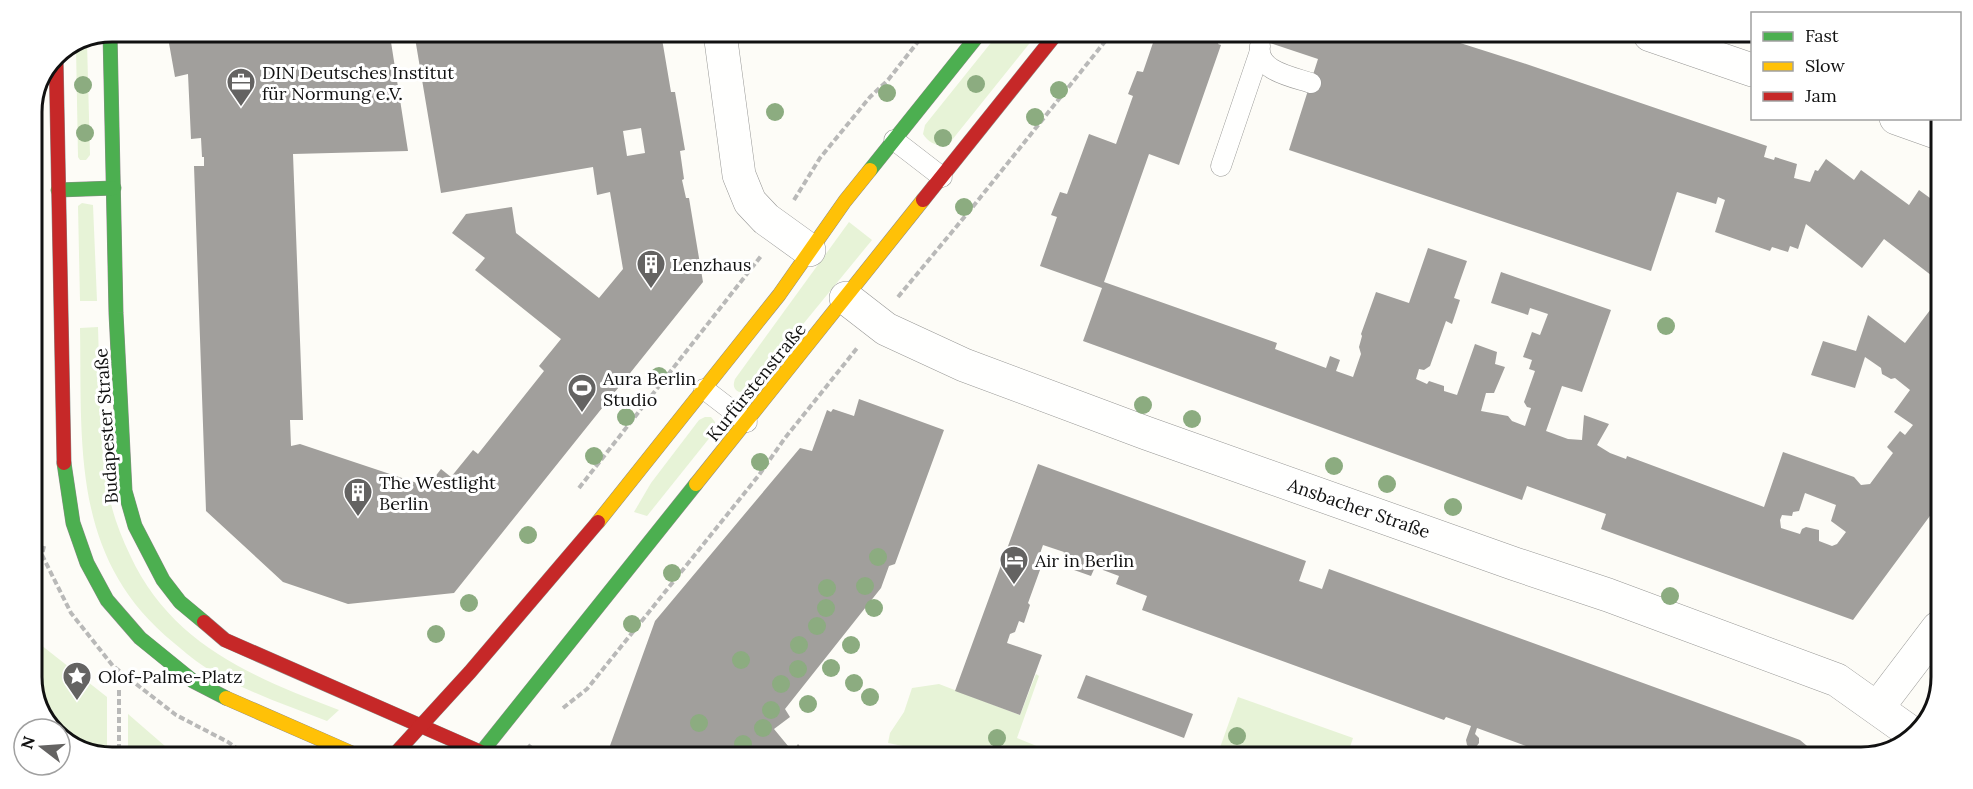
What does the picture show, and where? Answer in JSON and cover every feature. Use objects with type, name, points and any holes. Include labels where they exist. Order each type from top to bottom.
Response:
[{"type":"main road","name":"Budapester Straße","points":[[110,42],[116,313],[125,491],[135,526],[163,580],[180,602],[225,640],[467,747]]},
{"type":"main road","name":"Kurfürstenstraße","points":[[421,725],[470,672],[572,553],[779,295],[845,201],[973,42]]},
{"type":"main road","name":"Kurfürstenstraße","points":[[488,747],[1050,42]]},
{"type":"main road","points":[[56,71],[63,458],[73,523],[87,563],[107,600],[140,638],[193,681],[245,707],[338,747]]},
{"type":"main road","points":[[58,190],[114,188]]},
{"type":"main road","points":[[401,747],[421,725]]},
{"type":"street","points":[[721,42],[739,175],[750,202],[766,219],[809,250]]},
{"type":"street","points":[[1670,42],[1751,70]]},
{"type":"street","points":[[1902,120],[1931,130]]},
{"type":"street","name":"Ansbacher Straße","points":[[846,298],[886,329],[964,365],[1146,433],[1608,595],[1837,680],[1907,730]]},
{"type":"street","points":[[1878,707],[1931,637]]},
{"type":"lane","points":[[1221,166],[1260,47],[1265,64],[1275,71],[1311,83]]},
{"type":"lane","points":[[894,140],[942,177]]},
{"type":"lane","points":[[704,389],[747,422]]},
{"type":"path","points":[[790,208],[820,158],[870,97],[888,80],[917,42]]},
{"type":"path","points":[[898,296],[1105,42]]},
{"type":"path","points":[[575,493],[763,254]]},
{"type":"path","points":[[558,712],[587,689],[759,475],[785,438],[850,357]]},
{"type":"path","points":[[119,690],[119,747]]},
{"type":"green space","points":[[992,42],[1031,42],[948,145],[937,145],[928,140],[923,134],[925,125]]},
{"type":"green space","points":[[87,47],[90,155],[86,160],[80,160],[78,157],[76,52]]},
{"type":"green space","points":[[82,203],[93,205],[97,301],[80,301],[78,206]]},
{"type":"green space","points":[[849,222],[872,240],[749,390],[737,391],[734,387],[735,379]]},
{"type":"green space","points":[[98,327],[101,429],[108,490],[123,539],[147,586],[168,612],[217,654],[275,684],[339,710],[327,721],[253,692],[200,664],[140,610],[116,575],[100,538],[89,499],[83,458],[80,328]]},
{"type":"green space","points":[[711,417],[715,422],[715,431],[647,516],[634,512],[651,483],[699,420]]},
{"type":"green space","points":[[42,646],[107,697],[107,747],[77,738],[72,734],[72,717],[55,717],[51,712],[43,690]]},
{"type":"green space","points":[[1036,674],[1039,676],[1017,738],[1039,747],[908,747],[888,743],[890,733],[904,712],[912,688],[939,684],[1020,715]]},
{"type":"green space","points":[[1238,697],[1353,738],[1350,747],[1220,747]]},
{"type":"green space","points":[[128,714],[166,747],[128,747]]},
{"type":"building","points":[[169,42],[391,42],[408,151],[293,154],[303,420],[290,420],[291,446],[300,444],[417,483],[425,490],[441,469],[451,477],[473,450],[478,454],[544,371],[539,366],[561,339],[475,270],[485,258],[452,233],[466,214],[512,207],[516,233],[599,298],[623,269],[610,192],[597,195],[593,167],[441,193],[416,42],[663,42],[671,92],[675,92],[685,150],[680,151],[684,179],[682,180],[686,198],[689,198],[703,282],[454,593],[348,604],[283,582],[206,511],[194,166],[204,166],[204,157],[202,157],[201,138],[191,139],[188,74],[175,77]],"holes":[[[641,128],[645,153],[627,156],[623,131]]]},
{"type":"building","points":[[1153,42],[1219,42],[1221,45],[1179,165],[1149,154],[1104,282],[1277,343],[1275,349],[1326,368],[1330,356],[1340,360],[1336,371],[1353,377],[1361,354],[1359,347],[1361,334],[1376,292],[1409,303],[1428,248],[1467,261],[1454,298],[1460,300],[1452,324],[1446,321],[1430,366],[1424,370],[1419,369],[1416,379],[1427,384],[1429,381],[1444,386],[1444,391],[1457,395],[1475,344],[1497,352],[1495,364],[1505,367],[1494,393],[1486,393],[1481,411],[1508,416],[1512,421],[1525,426],[1531,408],[1527,407],[1524,402],[1535,371],[1529,369],[1532,360],[1523,357],[1532,332],[1540,335],[1548,314],[1530,308],[1528,315],[1491,303],[1501,272],[1611,310],[1582,392],[1562,386],[1546,431],[1568,439],[1582,440],[1584,415],[1609,424],[1597,445],[1610,453],[1626,459],[1627,456],[1764,507],[1783,452],[1854,477],[1861,485],[1870,484],[1893,453],[1887,447],[1900,431],[1905,435],[1913,425],[1894,412],[1910,390],[1895,378],[1891,379],[1882,374],[1881,368],[1865,357],[1855,388],[1811,375],[1823,341],[1856,351],[1868,315],[1905,343],[1931,309],[1931,514],[1853,620],[1601,529],[1606,514],[1527,486],[1522,500],[1083,341],[1102,288],[1040,266],[1057,217],[1051,215],[1060,192],[1067,194],[1089,134],[1116,144],[1133,96],[1128,94],[1137,71],[1143,72]],"holes":[[[1805,493],[1836,505],[1831,521],[1846,532],[1837,544],[1832,546],[1819,541],[1819,530],[1806,527],[1800,534],[1781,528],[1780,520],[1782,515],[1792,516],[1793,512],[1799,511]]]},
{"type":"building","points":[[1267,42],[1457,42],[1767,146],[1764,157],[1774,160],[1775,157],[1797,164],[1794,178],[1810,182],[1815,170],[1818,171],[1826,159],[1854,180],[1861,170],[1909,205],[1919,190],[1931,199],[1931,275],[1884,239],[1862,268],[1806,224],[1798,249],[1790,246],[1788,252],[1772,247],[1770,251],[1715,232],[1725,200],[1718,197],[1716,204],[1677,192],[1651,271],[1289,150],[1318,59]]},
{"type":"building","points":[[859,399],[944,430],[895,564],[889,566],[881,588],[785,709],[790,717],[774,729],[789,747],[610,747],[655,621],[800,448],[812,451],[827,410],[831,412],[833,409],[854,416]]},
{"type":"building","points":[[1038,464],[1306,561],[1299,581],[1322,589],[1329,569],[1800,740],[1808,747],[1529,747],[1477,728],[1475,734],[1479,738],[1479,743],[1476,747],[1469,747],[1466,740],[1471,726],[1446,717],[1444,720],[1142,610],[1147,596],[1116,584],[1119,576],[1095,567],[1091,576],[1074,570],[1077,561],[1063,556],[1064,552],[1043,545],[1037,562],[1040,570],[1028,603],[1030,605],[1024,623],[1019,621],[1007,643],[1042,655],[1020,715],[955,691]]},
{"type":"building","points":[[1086,675],[1193,714],[1184,738],[1077,698]]},
{"type":"traffic: fast","points":[[110,42],[116,313],[125,491],[135,526],[163,580],[180,602],[204,622]]},
{"type":"traffic: fast","points":[[870,170],[973,42]]},
{"type":"traffic: fast","points":[[58,190],[114,188]]},
{"type":"traffic: fast","points":[[64,463],[73,523],[87,563],[107,600],[140,638],[193,681],[226,698]]},
{"type":"traffic: fast","points":[[486,747],[696,484]]},
{"type":"traffic: slow","points":[[598,522],[779,295],[845,201],[870,170]]},
{"type":"traffic: slow","points":[[696,484],[923,200]]},
{"type":"traffic: slow","points":[[226,698],[338,747]]},
{"type":"traffic: jam","points":[[923,200],[1050,42]]},
{"type":"traffic: jam","points":[[56,70],[64,463]]},
{"type":"traffic: jam","points":[[401,747],[470,672],[598,522]]},
{"type":"traffic: jam","points":[[204,622],[225,640],[469,747]]},
{"type":"place","name":"DIN Deutsches Institut für Normung e.V.","points":[[241,108]]},
{"type":"place","name":"Lenzhaus","points":[[651,290]]},
{"type":"place","name":"Aura Berlin Studio","points":[[582,414]]},
{"type":"place","name":"The Westlight Berlin","points":[[358,518]]},
{"type":"place","name":"Air in Berlin","points":[[1014,586]]},
{"type":"place","name":"Olof-Palme-Platz","points":[[77,702]]}]
